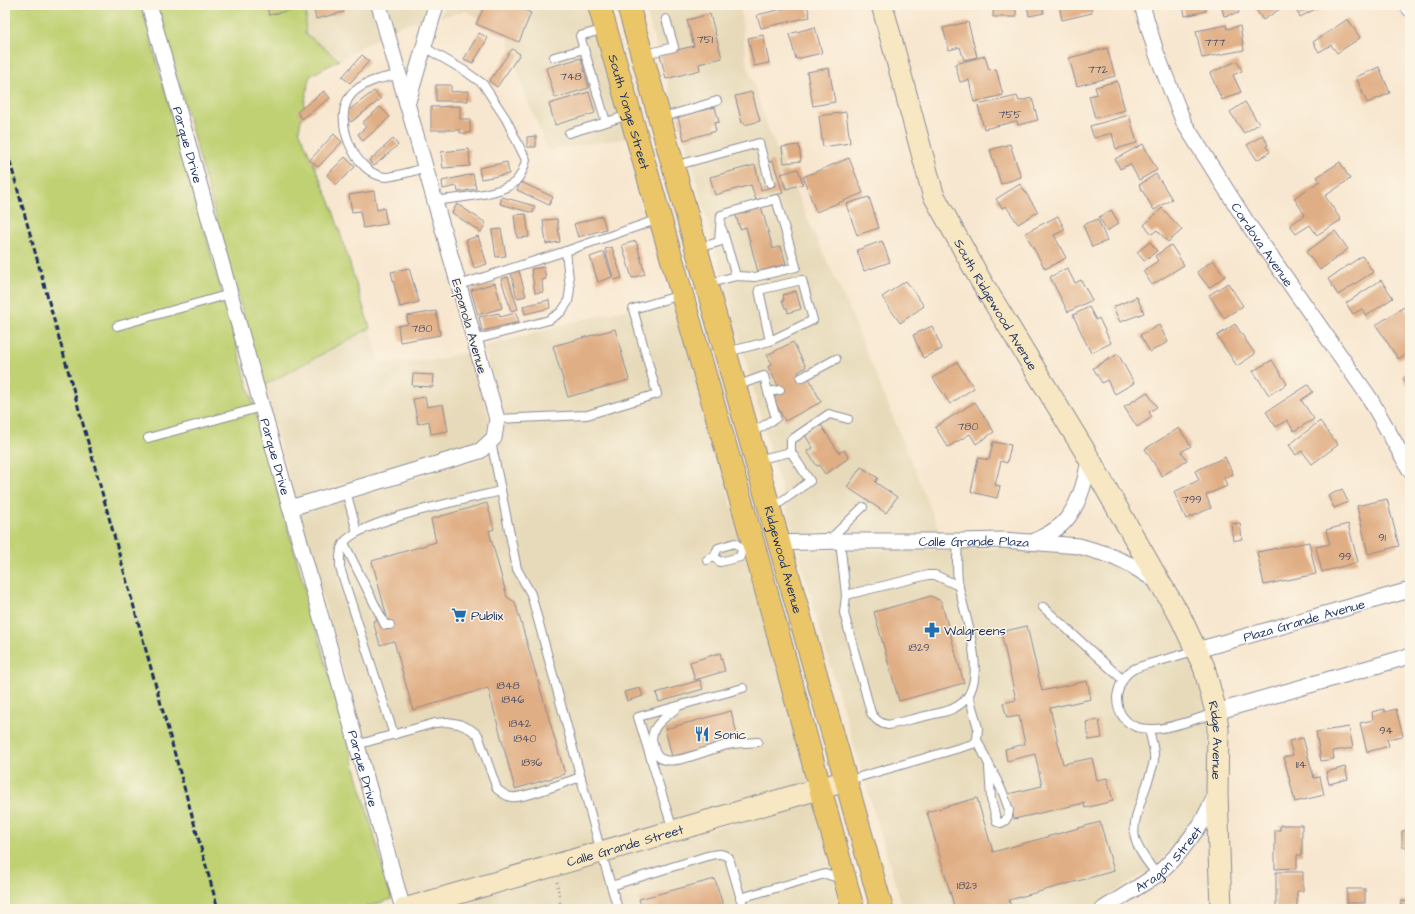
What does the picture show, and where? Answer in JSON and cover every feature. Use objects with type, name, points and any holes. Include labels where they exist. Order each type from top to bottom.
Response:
[{"type":"main road","name":"South Yonge Street","points":[[599,5],[660,218]]},
{"type":"main road","points":[[629,5],[674,166]]},
{"type":"main road","name":"Ridgewood Avenue","points":[[674,166],[882,909]]},
{"type":"main road","name":"Ridgewood Avenue","points":[[660,218],[748,547],[820,789],[853,909]]},
{"type":"main road","points":[[681,295],[692,299],[703,306],[717,322]]},
{"type":"street","name":"Parque Drive","points":[[149,5],[403,909]]},
{"type":"street","name":"Espanola Avenue","points":[[378,5],[497,419],[494,438],[491,441]]},
{"type":"street","points":[[407,105],[436,5]]},
{"type":"street","name":"South Ridgewood Avenue","points":[[882,5],[933,194],[981,281],[1089,458],[1160,583]]},
{"type":"street","name":"Cordova Avenue","points":[[1142,5],[1156,52],[1184,123],[1246,221],[1369,397],[1410,470]]},
{"type":"street","points":[[1408,5],[1410,9]]},
{"type":"street","points":[[290,508],[480,451],[491,441]]},
{"type":"street","points":[[1035,541],[1057,528],[1070,514],[1081,493],[1087,474],[1089,458]]},
{"type":"street","name":"Calle Grande Plaza","points":[[780,543],[834,541],[1035,541],[1078,546],[1106,554],[1131,565],[1160,583]]},
{"type":"street","name":"Ridge Avenue","points":[[1160,583],[1180,616],[1197,650],[1204,667],[1216,712],[1218,729],[1217,793],[1221,909]]},
{"type":"street","name":"Plaza Grande Avenue","points":[[1197,650],[1410,590]]},
{"type":"street","points":[[1216,712],[1410,656]]},
{"type":"street","name":"Calle Grande Street","points":[[403,909],[846,781]]},
{"type":"street","name":"Aragon Street","points":[[1103,909],[1157,875],[1179,853],[1201,824],[1217,793]]},
{"type":"lane","points":[[642,55],[674,47],[666,20]]},
{"type":"lane","points":[[606,28],[580,36],[606,122]]},
{"type":"lane","points":[[424,47],[465,71],[483,84],[506,119],[526,160],[521,175],[515,182],[505,188],[486,193],[434,201]]},
{"type":"lane","points":[[554,57],[584,49]]},
{"type":"lane","points":[[398,75],[376,79],[360,87],[351,95],[345,104],[343,116],[345,132],[356,158],[366,168],[375,174],[386,177],[425,168]]},
{"type":"lane","points":[[660,119],[717,101]]},
{"type":"lane","points":[[569,133],[630,115]]},
{"type":"lane","points":[[674,166],[759,143],[770,183]]},
{"type":"lane","points":[[696,248],[719,242],[721,215],[776,199],[796,266],[755,277],[736,276],[706,284]]},
{"type":"lane","points":[[458,284],[566,251],[660,218]]},
{"type":"lane","points":[[720,222],[736,276]]},
{"type":"lane","points":[[474,340],[549,320],[561,312],[568,302],[570,289],[566,251]]},
{"type":"lane","points":[[726,352],[770,341],[813,320],[802,280],[759,290],[770,341]]},
{"type":"lane","points":[[117,326],[230,294]]},
{"type":"lane","points":[[497,419],[587,415],[657,394],[633,309],[681,295]]},
{"type":"lane","points":[[801,378],[836,359]]},
{"type":"lane","points":[[735,386],[764,376],[776,418],[749,435]]},
{"type":"lane","points":[[768,392],[780,390]]},
{"type":"lane","points":[[148,438],[261,407]]},
{"type":"lane","points":[[770,509],[810,482],[791,452],[791,440],[829,414],[848,419]]},
{"type":"lane","points":[[491,441],[517,569],[531,594],[601,852],[618,909]]},
{"type":"lane","points":[[756,460],[791,452]]},
{"type":"lane","points":[[394,735],[340,568],[340,555],[344,543],[357,532],[388,519],[501,490]]},
{"type":"lane","points":[[346,491],[357,532]]},
{"type":"lane","points":[[863,507],[834,541],[846,595],[844,612],[871,713],[881,723],[888,725],[956,708],[967,699],[973,688],[975,677],[974,656],[959,586],[957,565],[958,541]]},
{"type":"lane","points":[[344,543],[385,625],[390,625]]},
{"type":"lane","points":[[735,543],[748,547],[740,557],[720,562],[710,559],[718,548],[724,546],[735,543]]},
{"type":"lane","points":[[846,595],[928,575],[935,575],[959,586]]},
{"type":"lane","points":[[1044,607],[1123,680]]},
{"type":"lane","points":[[1197,650],[1135,668],[1123,680],[1117,704],[1120,713],[1132,725],[1149,729],[1171,726],[1216,712]]},
{"type":"lane","points":[[674,831],[638,717],[743,688]]},
{"type":"lane","points":[[969,696],[978,728],[977,740],[1003,794],[1009,810],[1005,821],[1001,823],[997,822],[992,804],[989,766]]},
{"type":"lane","points":[[681,705],[654,728],[652,740],[656,755],[660,759],[667,761],[676,760],[728,745],[758,742]]},
{"type":"lane","points":[[356,745],[435,723],[447,722],[459,724],[478,735],[497,789],[504,795],[510,797],[521,797],[581,778]]},
{"type":"lane","points":[[1149,729],[1154,750],[1154,760],[1139,808],[1134,830],[1138,846],[1157,875]]},
{"type":"lane","points":[[846,781],[973,744],[977,740]]},
{"type":"lane","points":[[611,886],[708,856],[725,854],[730,858],[744,909]]},
{"type":"lane","points":[[740,898],[825,874],[845,879]]},
{"type":"path","points":[[555,865],[561,909]]},
{"type":"shaded area","points":[[307,5],[371,5],[380,37],[339,60],[305,33]]},
{"type":"shaded area","points":[[386,5],[429,5],[424,20],[402,25],[393,30]]},
{"type":"shaded area","points":[[444,5],[591,5],[629,138],[548,150],[525,94],[507,35],[466,11],[440,17]]},
{"type":"shaded area","points":[[644,5],[740,5],[747,64],[769,131],[845,299],[940,532],[987,532],[958,533],[841,532],[793,534],[688,150]]},
{"type":"shaded area","points":[[672,300],[675,302],[810,783],[408,899],[299,514],[484,458],[501,439],[504,416],[484,347],[581,320]]},
{"type":"shaded area","points":[[370,328],[381,363],[437,360],[470,351],[490,420],[487,434],[476,444],[295,498],[263,386]]},
{"type":"shaded area","points":[[1002,548],[1030,549],[1031,552],[1036,550],[1077,554],[1103,561],[1128,572],[1155,590],[1190,653],[1209,714],[1210,791],[1195,820],[1174,847],[1153,868],[1088,909],[903,909],[818,625],[798,550],[958,550]]},
{"type":"shaded area","points":[[815,799],[844,909],[432,909]]},
{"type":"green space","points":[[5,5],[141,5],[392,899],[360,909],[5,909]]},
{"type":"green space","points":[[157,5],[307,5],[305,33],[339,60],[310,76],[299,130],[331,204],[370,328],[263,386]]},
{"type":"building","points":[[267,5],[294,5],[295,9],[269,15]]},
{"type":"building","points":[[313,5],[342,5],[344,12],[316,19]]},
{"type":"building","points":[[485,5],[513,5],[531,13],[519,42],[476,24]]},
{"type":"building","points":[[785,5],[807,5],[810,17],[761,28],[757,15],[786,8]]},
{"type":"building","points":[[994,5],[1016,6],[1016,17],[993,17]]},
{"type":"building","points":[[1027,5],[1042,5],[1044,13],[1029,16]]},
{"type":"building","points":[[1059,5],[1090,5],[1092,13],[1062,20]]},
{"type":"building","points":[[1183,5],[1205,5],[1206,11],[1185,16]]},
{"type":"building","points":[[1221,5],[1237,5],[1239,13],[1224,16]]},
{"type":"building","points":[[1253,5],[1286,5],[1263,20]]},
{"type":"building","points":[[1293,5],[1323,5],[1300,17]]},
{"type":"building","points":[[710,14],[722,58],[699,64],[700,70],[666,79],[660,54],[694,46],[687,20]]},
{"type":"building","points":[[1348,19],[1360,38],[1337,53],[1331,45],[1319,52],[1313,42]]},
{"type":"building","points":[[968,22],[977,57],[964,60],[960,47],[949,50],[943,28]]},
{"type":"building","points":[[1226,25],[1227,29],[1240,26],[1244,50],[1202,58],[1196,31]]},
{"type":"building","points":[[815,27],[822,53],[796,59],[789,34]]},
{"type":"building","points":[[479,33],[488,38],[473,63],[464,59]]},
{"type":"building","points":[[763,35],[769,63],[754,66],[748,38]]},
{"type":"building","points":[[1107,48],[1115,76],[1077,86],[1069,58]]},
{"type":"building","points":[[512,49],[520,54],[497,87],[489,81]]},
{"type":"building","points":[[362,55],[369,61],[350,83],[342,77]]},
{"type":"building","points":[[985,56],[989,70],[996,69],[1003,95],[974,102],[969,80],[960,82],[955,64]]},
{"type":"building","points":[[581,58],[589,88],[555,98],[546,68]]},
{"type":"building","points":[[1237,61],[1242,71],[1233,75],[1241,92],[1222,100],[1210,73]]},
{"type":"building","points":[[1379,67],[1390,93],[1367,103],[1356,77]]},
{"type":"building","points":[[829,68],[835,102],[813,106],[807,72]]},
{"type":"building","points":[[1117,81],[1125,110],[1095,118],[1089,96],[1097,94],[1095,87]]},
{"type":"building","points":[[436,85],[451,85],[451,92],[468,91],[468,101],[436,101]]},
{"type":"building","points":[[324,91],[330,98],[302,119],[297,112]]},
{"type":"building","points":[[374,91],[381,99],[351,122],[345,113]]},
{"type":"building","points":[[589,92],[595,113],[555,125],[549,104]]},
{"type":"building","points":[[752,92],[760,121],[745,125],[744,122],[742,123],[735,96]]},
{"type":"building","points":[[1017,96],[1019,101],[1032,98],[1038,120],[1018,125],[1017,121],[984,129],[978,105]]},
{"type":"building","points":[[1245,102],[1259,124],[1244,133],[1230,112]]},
{"type":"building","points":[[460,106],[460,119],[470,119],[470,133],[460,133],[460,130],[431,130],[431,107]]},
{"type":"building","points":[[380,107],[390,117],[363,141],[358,134],[366,127],[362,123]]},
{"type":"building","points":[[715,107],[719,122],[714,123],[716,131],[684,140],[678,117]]},
{"type":"building","points":[[846,112],[850,143],[823,147],[819,116]]},
{"type":"building","points":[[1129,115],[1137,143],[1116,149],[1112,133],[1094,138],[1090,126]]},
{"type":"building","points":[[334,134],[342,142],[318,167],[310,160]]},
{"type":"building","points":[[1263,135],[1268,145],[1266,146],[1270,152],[1257,160],[1247,145]]},
{"type":"building","points":[[536,136],[536,147],[527,147],[527,137]]},
{"type":"building","points":[[393,139],[398,145],[374,166],[369,161]]},
{"type":"building","points":[[1010,144],[1021,177],[1001,184],[990,150]]},
{"type":"building","points":[[1143,144],[1157,170],[1139,180],[1130,164],[1120,169],[1115,159]]},
{"type":"building","points":[[799,145],[801,161],[784,163],[782,147]]},
{"type":"building","points":[[469,149],[470,166],[443,168],[441,152]]},
{"type":"building","points":[[345,157],[355,167],[336,185],[327,175]]},
{"type":"building","points":[[849,158],[863,193],[816,212],[803,177]]},
{"type":"building","points":[[773,161],[783,193],[756,200],[751,185],[715,195],[710,177],[755,165],[761,190],[775,186],[768,162]]},
{"type":"building","points":[[507,162],[509,174],[481,179],[479,168]]},
{"type":"building","points":[[1340,162],[1350,179],[1325,196],[1341,220],[1317,235],[1310,225],[1296,234],[1290,225],[1305,215],[1294,198],[1320,181],[1317,177]]},
{"type":"building","points":[[798,169],[803,184],[786,189],[781,174]]},
{"type":"building","points":[[473,174],[476,189],[458,192],[457,186],[443,189],[442,181]]},
{"type":"building","points":[[1156,174],[1172,199],[1154,210],[1139,185]]},
{"type":"building","points":[[521,182],[553,197],[549,205],[517,190]]},
{"type":"building","points":[[1020,184],[1038,212],[1018,224],[1006,206],[1002,208],[996,199]]},
{"type":"building","points":[[374,191],[377,210],[384,208],[387,224],[363,228],[360,211],[352,212],[349,195]]},
{"type":"building","points":[[502,197],[535,206],[533,213],[500,204]]},
{"type":"building","points":[[869,197],[879,228],[857,235],[846,204]]},
{"type":"building","points":[[457,204],[486,223],[481,232],[452,213]]},
{"type":"building","points":[[761,206],[773,249],[781,246],[786,264],[758,272],[746,227],[740,229],[735,213]]},
{"type":"building","points":[[1162,208],[1182,230],[1168,242],[1157,230],[1152,234],[1144,225]]},
{"type":"building","points":[[1111,210],[1119,223],[1107,231],[1099,217]]},
{"type":"building","points":[[526,214],[529,237],[517,238],[514,215]]},
{"type":"building","points":[[602,216],[606,229],[578,237],[574,224]]},
{"type":"building","points":[[1058,216],[1065,230],[1054,235],[1066,258],[1045,269],[1025,233]]},
{"type":"building","points":[[557,219],[560,242],[546,244],[543,220]]},
{"type":"building","points":[[1098,219],[1107,241],[1092,247],[1083,225]]},
{"type":"building","points":[[501,229],[506,256],[496,257],[492,230]]},
{"type":"building","points":[[1335,231],[1348,249],[1320,270],[1306,252]]},
{"type":"building","points":[[478,236],[487,264],[474,268],[466,240]]},
{"type":"building","points":[[636,241],[645,274],[632,278],[622,245]]},
{"type":"building","points":[[882,241],[890,262],[864,271],[857,250]]},
{"type":"building","points":[[1150,242],[1157,251],[1144,261],[1137,252]]},
{"type":"building","points":[[1171,245],[1184,265],[1152,285],[1143,271],[1158,261],[1155,256]]},
{"type":"building","points":[[612,247],[622,278],[614,280],[605,249]]},
{"type":"building","points":[[604,252],[612,277],[598,282],[590,257]]},
{"type":"building","points":[[1362,256],[1373,272],[1338,295],[1328,279]]},
{"type":"building","points":[[1213,260],[1225,276],[1209,288],[1197,272]]},
{"type":"building","points":[[544,267],[546,279],[542,280],[543,292],[535,293],[531,269]]},
{"type":"building","points":[[409,268],[419,302],[400,307],[391,272]]},
{"type":"building","points":[[1067,268],[1075,283],[1081,280],[1092,300],[1068,312],[1050,277]]},
{"type":"building","points":[[519,271],[526,296],[517,298],[511,273]]},
{"type":"building","points":[[508,277],[518,309],[511,311],[501,279]]},
{"type":"building","points":[[1381,280],[1393,298],[1366,316],[1362,309],[1353,314],[1346,303]]},
{"type":"building","points":[[906,281],[924,306],[900,323],[882,297]]},
{"type":"building","points":[[495,283],[502,308],[478,315],[471,290]]},
{"type":"building","points":[[1228,283],[1243,306],[1224,318],[1209,295]]},
{"type":"building","points":[[796,291],[801,309],[788,313],[782,300],[784,300],[783,295]]},
{"type":"building","points":[[1137,297],[1144,313],[1120,322],[1113,307]]},
{"type":"building","points":[[549,300],[550,308],[525,314],[523,306]]},
{"type":"building","points":[[1089,307],[1096,320],[1099,318],[1111,343],[1091,353],[1073,315]]},
{"type":"building","points":[[1404,307],[1410,317],[1410,335],[1408,336],[1410,339],[1410,352],[1398,359],[1376,325]]},
{"type":"building","points":[[436,311],[440,335],[400,342],[398,326],[408,324],[407,316]]},
{"type":"building","points":[[499,313],[500,317],[516,313],[519,322],[482,331],[479,317]]},
{"type":"building","points":[[1235,324],[1255,354],[1237,366],[1217,336]]},
{"type":"building","points":[[1159,325],[1168,342],[1150,352],[1140,335]]},
{"type":"building","points":[[932,326],[942,349],[923,358],[913,335]]},
{"type":"building","points":[[615,329],[629,380],[568,397],[553,346]]},
{"type":"building","points":[[793,342],[806,367],[798,372],[803,381],[809,378],[821,402],[785,421],[773,398],[782,393],[768,367],[772,364],[767,355]]},
{"type":"building","points":[[1118,354],[1134,383],[1115,394],[1107,380],[1102,383],[1093,368]]},
{"type":"building","points":[[1272,360],[1287,384],[1269,395],[1253,371]]},
{"type":"building","points":[[957,362],[974,388],[950,404],[933,378]]},
{"type":"building","points":[[1410,373],[1410,389],[1403,378]]},
{"type":"building","points":[[413,374],[434,375],[433,387],[412,386]]},
{"type":"building","points":[[1308,385],[1313,392],[1301,400],[1314,419],[1294,431],[1287,420],[1276,427],[1266,412]]},
{"type":"building","points":[[1147,392],[1157,407],[1149,412],[1152,417],[1137,427],[1124,407]]},
{"type":"building","points":[[425,397],[427,407],[443,404],[448,431],[431,434],[429,421],[418,424],[413,399]]},
{"type":"building","points":[[975,402],[994,432],[976,444],[970,434],[948,447],[935,427]]},
{"type":"building","points":[[1320,421],[1338,445],[1312,464],[1302,451],[1296,455],[1289,445]]},
{"type":"building","points":[[821,425],[839,453],[844,450],[849,458],[825,474],[819,465],[817,466],[807,451],[813,448],[805,435]]},
{"type":"building","points":[[1179,428],[1191,446],[1181,452],[1187,460],[1162,476],[1145,449]]},
{"type":"building","points":[[993,442],[1011,445],[1007,463],[1001,461],[995,485],[1000,486],[997,498],[971,492],[978,458],[989,460]]},
{"type":"building","points":[[1225,457],[1233,474],[1224,478],[1227,486],[1206,495],[1211,508],[1186,519],[1174,492],[1199,480],[1195,471]]},
{"type":"building","points":[[861,467],[878,478],[875,482],[897,497],[886,513],[847,487]]},
{"type":"building","points":[[1342,489],[1348,502],[1334,508],[1328,496]]},
{"type":"building","points":[[1387,499],[1399,546],[1368,554],[1357,506]]},
{"type":"building","points":[[487,503],[494,529],[489,531],[507,597],[515,602],[565,774],[515,789],[488,688],[413,710],[394,641],[380,645],[373,621],[387,617],[372,561],[436,542],[431,519]]},
{"type":"building","points":[[1240,523],[1242,539],[1233,541],[1231,524]]},
{"type":"building","points":[[1348,524],[1358,562],[1322,572],[1316,547],[1330,544],[1326,530]]},
{"type":"building","points":[[1309,542],[1316,574],[1264,585],[1257,552]]},
{"type":"building","name":"Walgreens","points":[[931,596],[941,601],[964,683],[899,701],[874,612]]},
{"type":"building","points":[[1027,626],[1042,691],[1087,681],[1091,699],[1050,708],[1063,764],[1092,758],[1097,780],[1107,778],[1113,801],[1085,808],[1084,803],[1014,819],[1008,794],[1042,786],[1035,754],[1007,761],[1005,749],[1025,744],[1019,716],[1007,718],[1003,703],[1016,700],[1001,632]]},
{"type":"building","points":[[720,653],[725,671],[695,680],[690,662]]},
{"type":"building","points":[[700,680],[703,689],[659,702],[656,693]]},
{"type":"building","points":[[640,688],[643,696],[627,701],[624,692]]},
{"type":"building","points":[[1384,709],[1385,712],[1396,709],[1403,736],[1387,739],[1389,746],[1367,752],[1360,723],[1373,720],[1372,712]]},
{"type":"building","name":"Sonic","points":[[731,711],[738,738],[672,757],[665,729]]},
{"type":"building","points":[[1099,720],[1102,738],[1089,740],[1086,722]]},
{"type":"building","points":[[1349,727],[1353,748],[1333,751],[1334,759],[1321,761],[1316,732]]},
{"type":"building","points":[[1303,738],[1314,778],[1320,777],[1324,795],[1295,802],[1284,757],[1293,755],[1289,741]]},
{"type":"building","points":[[1345,767],[1348,779],[1329,784],[1326,772]]},
{"type":"building","points":[[977,798],[993,852],[1100,822],[1114,871],[1009,900],[1012,909],[955,909],[927,812]]},
{"type":"building","points":[[1280,825],[1302,825],[1302,855],[1297,855],[1297,868],[1275,869],[1275,830],[1280,830]]},
{"type":"building","points":[[1410,830],[1410,847],[1402,847],[1402,831]]},
{"type":"building","points":[[1276,872],[1303,872],[1303,891],[1297,891],[1297,908],[1276,908]]},
{"type":"building","points":[[715,879],[724,909],[642,909],[639,899]]},
{"type":"building","points":[[1347,889],[1365,889],[1365,903],[1347,903]]},
{"type":"building","points":[[1401,901],[1410,902],[1410,909],[1401,909]]},
{"type":"railway","points":[[5,144],[218,909]]},
{"type":"place","name":"Publix","points":[[459,615]]},
{"type":"place","name":"Walgreens","points":[[932,630]]},
{"type":"place","name":"Sonic","points":[[702,734]]}]
